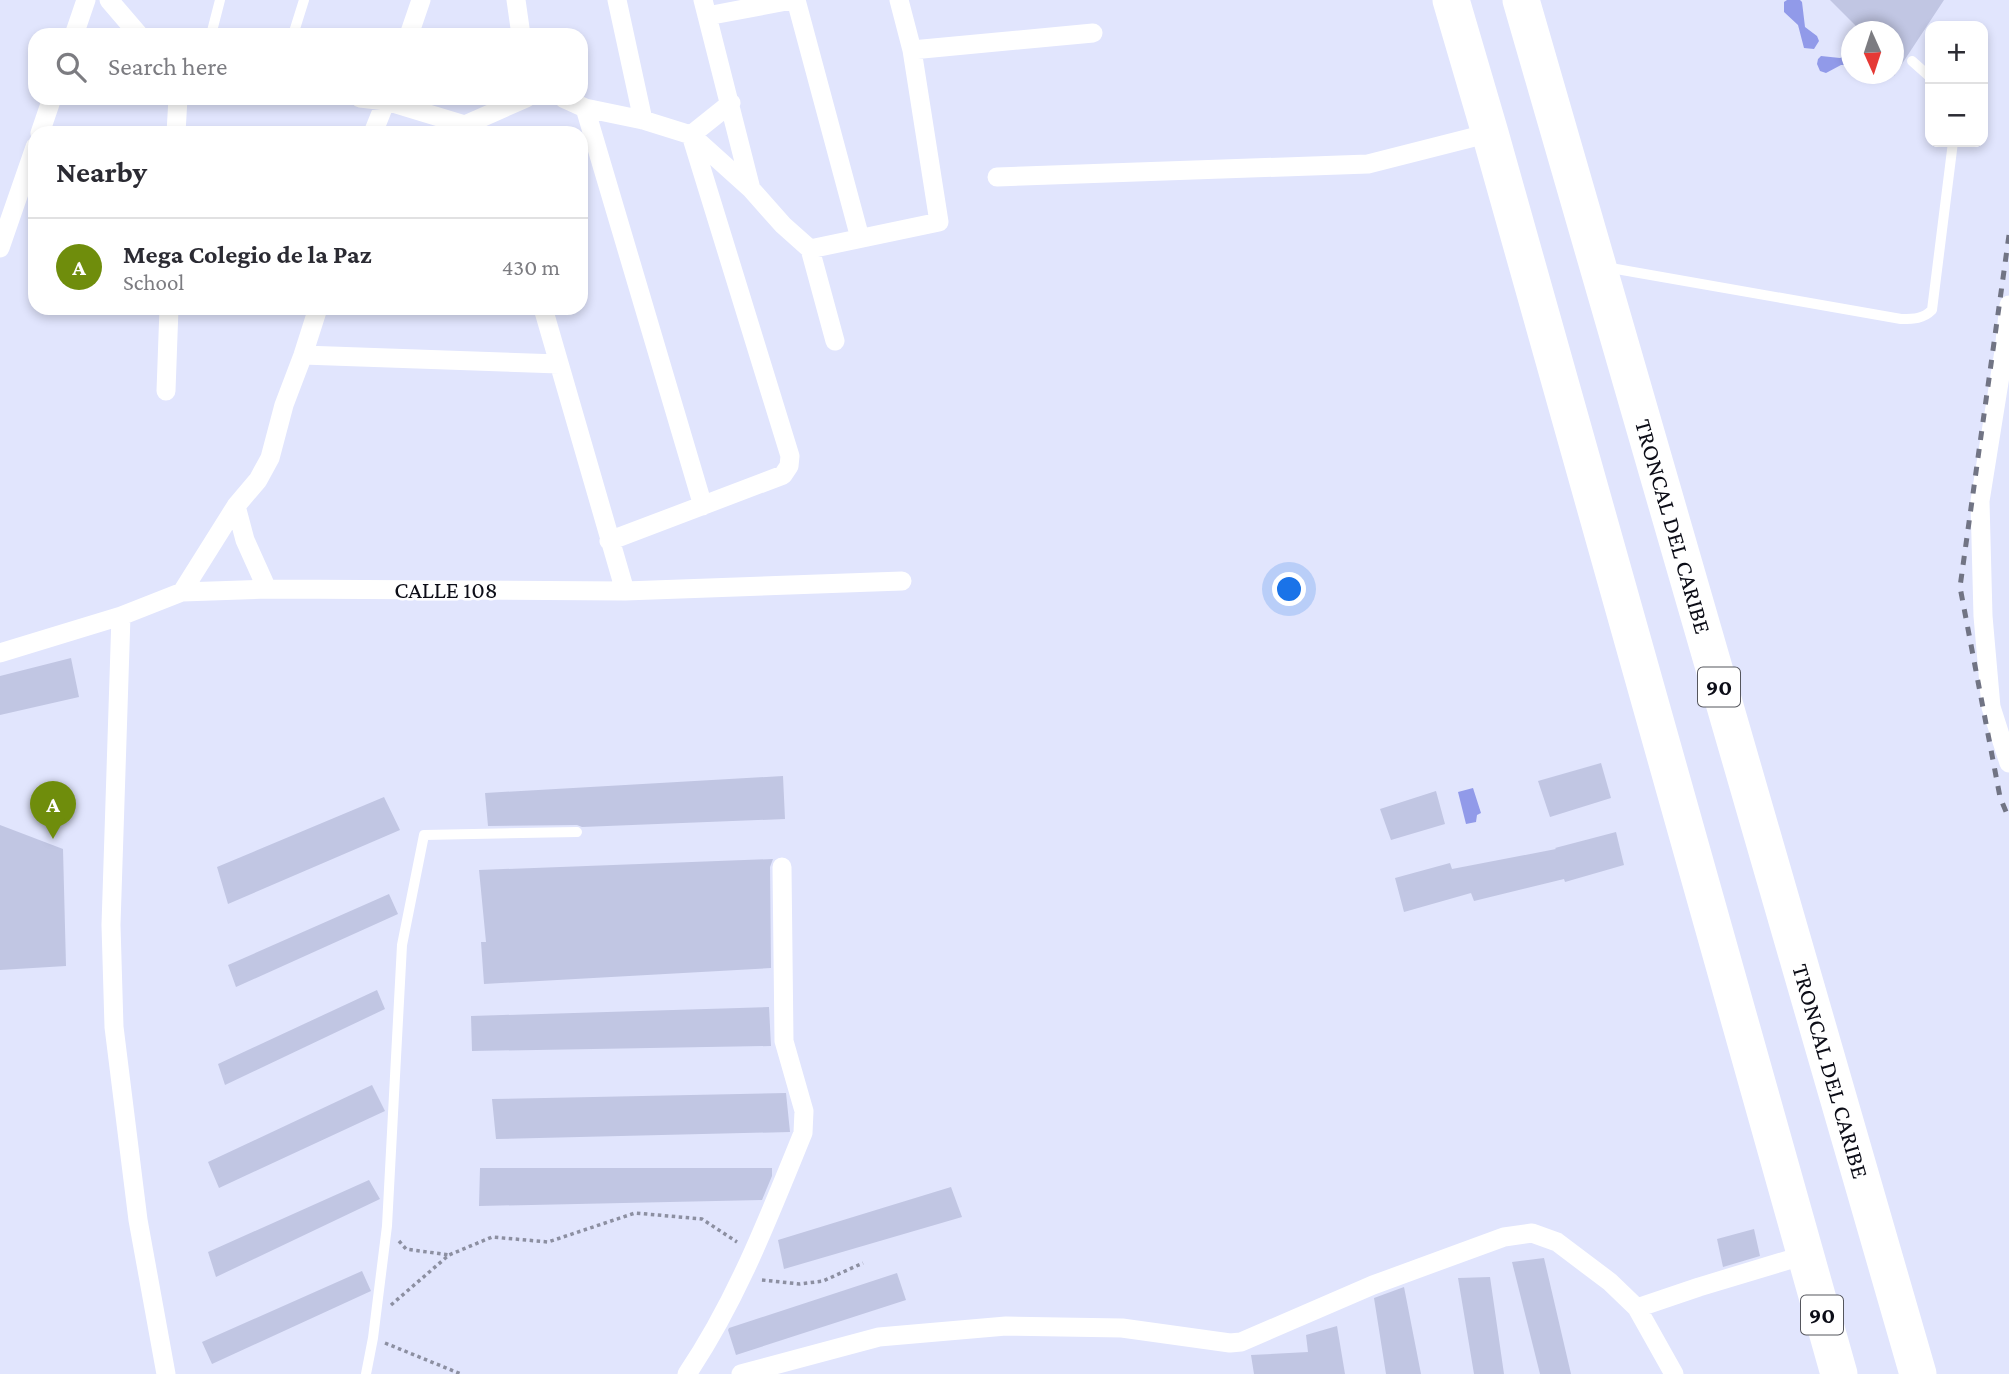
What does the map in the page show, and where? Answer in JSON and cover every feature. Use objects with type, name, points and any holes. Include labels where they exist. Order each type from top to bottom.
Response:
[{"type":"highway","name":"90","points":[[1451,0],[1839,1374]]},
{"type":"highway","name":"TRONCAL DEL CARIBE","points":[[1521,0],[1918,1374]]},
{"type":"street","points":[[76,28],[86,0]]},
{"type":"street","points":[[109,0],[133,28]]},
{"type":"street","points":[[411,28],[421,0]]},
{"type":"street","points":[[516,0],[521,28]]},
{"type":"street","points":[[617,0],[643,120]]},
{"type":"street","points":[[751,189],[705,8],[794,0],[860,238]]},
{"type":"street","points":[[810,249],[939,222],[912,50],[899,0]]},
{"type":"street","points":[[912,50],[1093,33]]},
{"type":"street","points":[[691,135],[731,103]]},
{"type":"street","points":[[42,126],[50,105]]},
{"type":"street","points":[[176,126],[178,105]]},
{"type":"street","points":[[376,126],[384,105]]},
{"type":"street","points":[[402,105],[459,126]]},
{"type":"street","points":[[473,126],[513,105]]},
{"type":"street","points":[[578,105],[643,120],[691,135],[751,189],[783,225],[810,249],[835,341]]},
{"type":"street","points":[[585,108],[703,506]]},
{"type":"street","points":[[997,177],[1367,164],[1490,133]]},
{"type":"street","points":[[609,541],[783,475],[789,466],[790,456],[691,135]]},
{"type":"street","points":[[0,248],[28,167]]},
{"type":"street","points":[[2009,305],[1980,501],[1983,617],[1991,707],[2009,763]]},
{"type":"street","points":[[166,391],[169,315]]},
{"type":"street","points":[[182,592],[270,458],[284,405],[316,315]]},
{"type":"street","points":[[544,315],[625,591]]},
{"type":"street","points":[[303,355],[559,364]]},
{"type":"street","points":[[236,506],[245,540],[267,589]]},
{"type":"street","name":"CALLE 108","points":[[0,653],[121,616],[182,592],[267,589],[625,591],[902,581]]},
{"type":"street","points":[[121,616],[111,925],[114,1027],[138,1220],[166,1374]]},
{"type":"street","points":[[687,1374],[743,1275],[803,1133],[804,1111],[784,1041],[782,867]]},
{"type":"street","points":[[741,1374],[879,1337],[1006,1326],[1122,1328],[1220,1343],[1241,1342],[1373,1285],[1503,1237],[1532,1233],[1557,1242],[1610,1282],[1637,1308],[1674,1374]]},
{"type":"street","points":[[1637,1308],[1805,1255]]},
{"type":"lane","points":[[213,28],[220,0]]},
{"type":"lane","points":[[295,28],[304,0]]},
{"type":"lane","points":[[1912,61],[1925,73]]},
{"type":"lane","points":[[1598,265],[1901,319],[1926,316],[1932,310],[1952,147]]},
{"type":"lane","points":[[366,1374],[387,1226],[402,945],[424,835],[577,832]]},
{"type":"path","points":[[375,1320],[449,1255],[492,1237],[548,1242],[635,1213],[702,1219],[754,1252]]},
{"type":"path","points":[[387,1226],[406,1249],[449,1255]]},
{"type":"path","points":[[743,1275],[800,1284],[823,1281],[863,1263]]},
{"type":"path","points":[[373,1338],[461,1374]]},
{"type":"water","points":[[1784,2],[1802,2],[1805,27],[1817,36],[1819,41],[1814,49],[1804,48],[1798,25],[1784,12]]},
{"type":"water","points":[[1821,56],[1840,58],[1841,65],[1826,73],[1820,71],[1817,64]]},
{"type":"water","points":[[1473,788],[1481,813],[1477,815],[1476,822],[1466,824],[1458,792]]},
{"type":"building","points":[[1830,0],[1944,0],[1930,21],[1925,21],[1925,29],[1904,61],[1904,21],[1851,21]]},
{"type":"building","points":[[71,658],[79,697],[0,715],[0,676]]},
{"type":"building","points":[[1601,763],[1611,798],[1550,817],[1538,781]]},
{"type":"building","points":[[783,776],[785,819],[582,827],[488,826],[485,793]]},
{"type":"building","points":[[1436,791],[1445,824],[1391,840],[1380,809]]},
{"type":"building","points":[[384,797],[400,830],[228,904],[217,867]]},
{"type":"building","points":[[0,825],[63,849],[66,966],[0,970]]},
{"type":"building","points":[[1616,832],[1624,865],[1565,882],[1564,879],[1474,901],[1471,893],[1404,912],[1395,878],[1450,863],[1452,869],[1556,849]]},
{"type":"building","points":[[773,859],[770,867],[771,968],[484,984],[481,942],[486,942],[479,870]]},
{"type":"building","points":[[389,894],[398,914],[236,987],[228,965]]},
{"type":"building","points":[[377,990],[385,1009],[225,1085],[218,1064]]},
{"type":"building","points":[[769,1007],[771,1046],[472,1051],[471,1016]]},
{"type":"building","points":[[372,1085],[385,1111],[219,1188],[208,1162]]},
{"type":"building","points":[[786,1093],[790,1132],[496,1139],[492,1099]]},
{"type":"building","points":[[480,1168],[772,1168],[772,1176],[762,1200],[479,1206]]},
{"type":"building","points":[[369,1180],[380,1199],[216,1277],[208,1252]]},
{"type":"building","points":[[951,1187],[962,1217],[784,1269],[778,1240]]},
{"type":"building","points":[[1754,1229],[1760,1256],[1723,1267],[1717,1239]]},
{"type":"building","points":[[1544,1258],[1571,1374],[1540,1374],[1512,1262]]},
{"type":"building","points":[[362,1271],[371,1291],[212,1364],[202,1342]]},
{"type":"building","points":[[897,1273],[906,1300],[736,1355],[729,1328]]},
{"type":"building","points":[[1490,1277],[1504,1374],[1474,1374],[1458,1278]]},
{"type":"building","points":[[1404,1287],[1421,1374],[1386,1374],[1374,1298]]},
{"type":"building","points":[[1337,1326],[1345,1374],[1254,1374],[1251,1355],[1308,1352],[1306,1335]]},
{"type":"railway","points":[[2009,235],[1960,587],[2000,797],[2009,819]]},
{"type":"place","name":"Mega Colegio de la Paz","points":[[53,839]]}]
